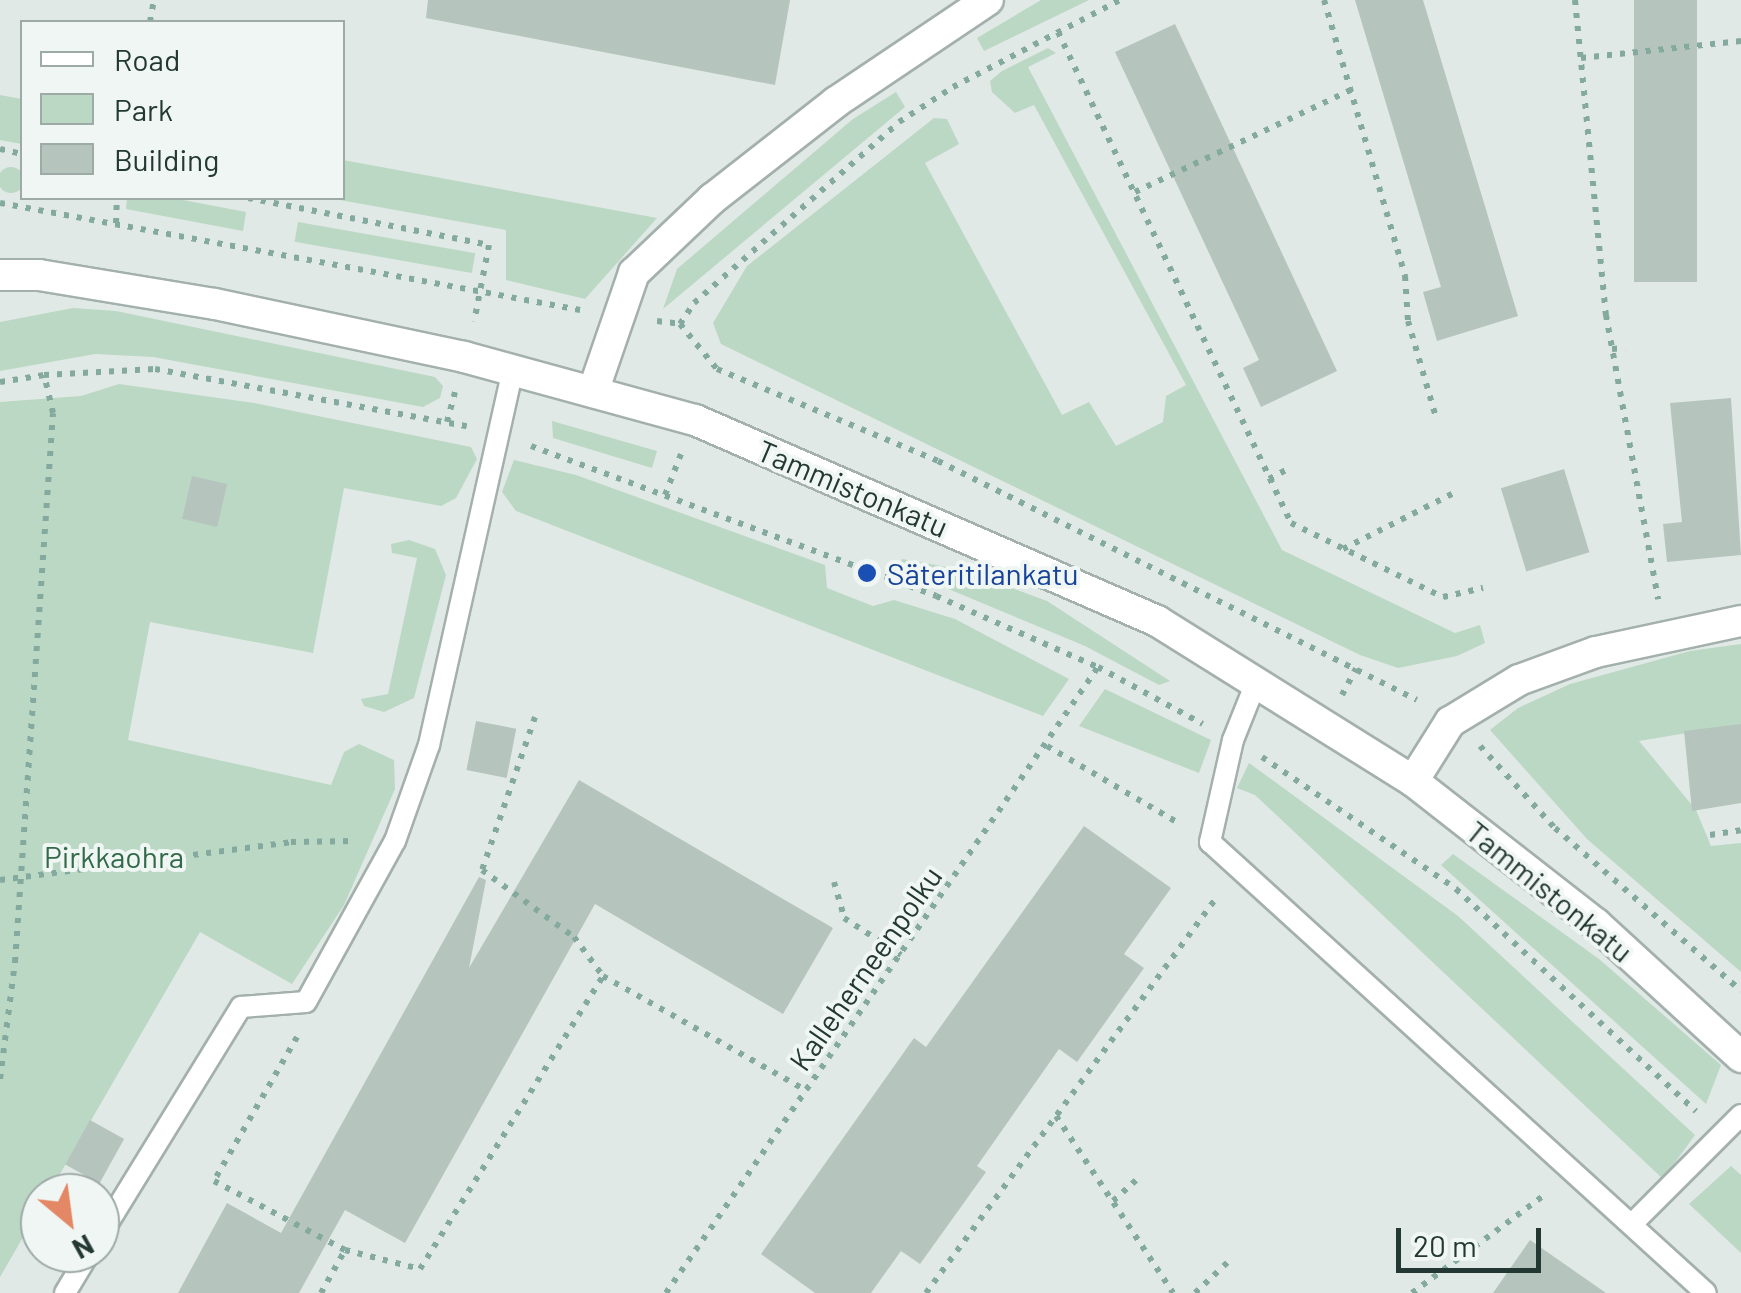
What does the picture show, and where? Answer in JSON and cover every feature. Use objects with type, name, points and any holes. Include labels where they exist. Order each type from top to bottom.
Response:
[{"type":"street","points":[[594,392],[614,316],[634,273],[712,199],[836,102],[988,0]]},
{"type":"street","name":"Tammistonkatu","points":[[0,275],[39,274],[216,304],[513,370],[696,420],[1157,621],[1413,781],[1596,924],[1741,1057]]},
{"type":"street","points":[[1413,781],[1450,722],[1519,680],[1612,648],[1741,621]]},
{"type":"lane","points":[[120,1204],[241,1007],[306,1002],[395,841],[429,746],[513,370]]},
{"type":"lane","points":[[1257,680],[1233,740],[1210,842],[1706,1293]]},
{"type":"lane","points":[[1632,1224],[1741,1115]]},
{"type":"path","points":[[0,203],[482,294],[680,324],[694,303],[898,122],[1120,0]]},
{"type":"path","points":[[1324,0],[1405,276],[1408,320],[1435,414]]},
{"type":"path","points":[[1576,0],[1612,349],[1659,600]]},
{"type":"path","points":[[1058,32],[1291,523],[1443,597],[1483,588]]},
{"type":"path","points":[[1581,58],[1741,41]]},
{"type":"path","points":[[1135,192],[1350,90]]},
{"type":"path","points":[[116,223],[118,200]]},
{"type":"path","points":[[258,200],[488,245],[482,294]]},
{"type":"path","points":[[1612,349],[1625,348]]},
{"type":"path","points":[[0,382],[44,374],[155,369],[497,434],[936,596],[1098,667],[1233,740],[1456,889],[1723,1136]]},
{"type":"path","points":[[0,1078],[19,881],[53,413],[44,374]]},
{"type":"path","points":[[1270,479],[1290,468]]},
{"type":"path","points":[[1342,550],[1456,492]]},
{"type":"path","name":"Kalleherneenpolku","points":[[666,1293],[1048,746],[1098,667]]},
{"type":"path","points":[[534,718],[482,870],[574,936],[603,976],[807,1091]]},
{"type":"path","points":[[1048,746],[1210,842]]},
{"type":"path","points":[[1710,834],[1741,830]]},
{"type":"path","points":[[0,880],[19,881],[292,842],[395,841]]},
{"type":"path","points":[[926,1293],[1240,867]]},
{"type":"path","points":[[834,882],[844,918],[901,956]]},
{"type":"path","points":[[306,1002],[294,1052],[214,1181],[345,1250],[420,1269],[603,976]]},
{"type":"path","points":[[1056,1116],[1173,1293]]},
{"type":"path","points":[[1412,1293],[1576,1172]]},
{"type":"path","points":[[1113,1202],[1141,1176]]},
{"type":"path","points":[[321,1293],[345,1250]]},
{"type":"path","points":[[1195,1293],[1230,1260]]},
{"type":"green space","points":[[1041,0],[1089,0],[984,51],[977,38]]},
{"type":"green space","points":[[1048,48],[1056,53],[1028,67],[1282,550],[1455,633],[1480,625],[1485,643],[1457,656],[1398,668],[1360,655],[721,344],[713,323],[747,266],[934,118],[947,119],[959,144],[925,163],[1062,415],[1089,402],[1116,446],[1163,422],[1166,396],[1186,385],[1034,105],[1015,113],[992,92],[990,81],[1002,71]]},
{"type":"green space","points":[[896,92],[905,107],[663,309],[677,269],[853,119]]},
{"type":"green space","points":[[0,95],[20,99],[20,144],[0,140]]},
{"type":"green space","points":[[345,160],[657,218],[585,299],[506,280],[506,230],[340,200],[345,200]]},
{"type":"green space","points":[[6,168],[20,171],[20,189],[6,192],[-1,185],[-1,175]]},
{"type":"green space","points":[[127,200],[183,200],[246,212],[243,231],[126,209]]},
{"type":"green space","points":[[298,222],[475,253],[472,273],[295,242]]},
{"type":"green space","points":[[73,308],[116,311],[435,377],[443,386],[440,398],[423,407],[153,357],[95,354],[0,371],[0,322]]},
{"type":"green space","name":"Pirkkaohra","points":[[119,384],[254,403],[471,447],[477,459],[456,498],[441,506],[344,488],[313,653],[150,622],[128,740],[331,785],[344,752],[359,744],[394,760],[395,789],[344,905],[292,984],[200,932],[61,1173],[20,1173],[20,1242],[0,1277],[0,402],[81,396]]},
{"type":"green space","points":[[552,421],[657,451],[652,468],[553,438]]},
{"type":"green space","points":[[514,460],[576,475],[825,565],[827,588],[873,606],[894,600],[955,619],[1069,679],[1043,716],[516,511],[502,492]]},
{"type":"green space","points":[[409,540],[435,549],[446,575],[414,698],[384,712],[364,706],[361,699],[388,694],[417,558],[392,553],[391,544]]},
{"type":"green space","points":[[902,559],[964,570],[1047,601],[1170,681],[1159,685],[1085,646],[898,568]]},
{"type":"green space","points":[[1741,644],[1741,724],[1639,741],[1696,810],[1711,846],[1741,843],[1741,972],[1587,839],[1490,730],[1518,708],[1570,684],[1690,651]]},
{"type":"green space","points":[[1105,689],[1211,740],[1199,773],[1079,726]]},
{"type":"green space","points":[[1249,763],[1458,916],[1695,1135],[1663,1179],[1255,795],[1237,788]]},
{"type":"green space","points":[[1453,854],[1599,959],[1721,1065],[1706,1104],[1441,865]]},
{"type":"green space","points":[[1731,1166],[1741,1175],[1741,1253],[1689,1204]]},
{"type":"building","points":[[428,0],[790,0],[775,85],[426,18]]},
{"type":"building","points":[[1355,0],[1423,0],[1518,316],[1437,341],[1423,292],[1441,287]]},
{"type":"building","points":[[1634,0],[1697,0],[1697,282],[1634,282]]},
{"type":"building","points":[[1175,24],[1337,371],[1261,407],[1243,368],[1259,360],[1115,52]]},
{"type":"building","points":[[1731,398],[1741,555],[1667,562],[1663,524],[1682,522],[1670,403]]},
{"type":"building","points":[[1564,469],[1589,552],[1526,571],[1501,488]]},
{"type":"building","points":[[192,476],[227,484],[217,527],[182,519]]},
{"type":"building","points":[[476,721],[516,729],[507,778],[466,770]]},
{"type":"building","points":[[1741,724],[1741,803],[1692,811],[1684,731]]},
{"type":"building","points":[[579,780],[833,928],[783,1014],[595,904],[405,1243],[345,1210],[299,1293],[178,1293],[227,1203],[281,1233],[479,877],[486,880],[469,968]]},
{"type":"building","points":[[1084,826],[1171,888],[1124,954],[1144,968],[1077,1062],[1059,1049],[977,1166],[986,1172],[920,1264],[901,1251],[871,1293],[815,1293],[761,1254],[914,1038],[926,1047]]},
{"type":"building","points":[[90,1120],[124,1139],[105,1173],[80,1173],[65,1165]]},
{"type":"building","points":[[1530,1240],[1606,1293],[1493,1293]]},
{"type":"place","name":"Säteritilankatu","points":[[867,573]]}]
